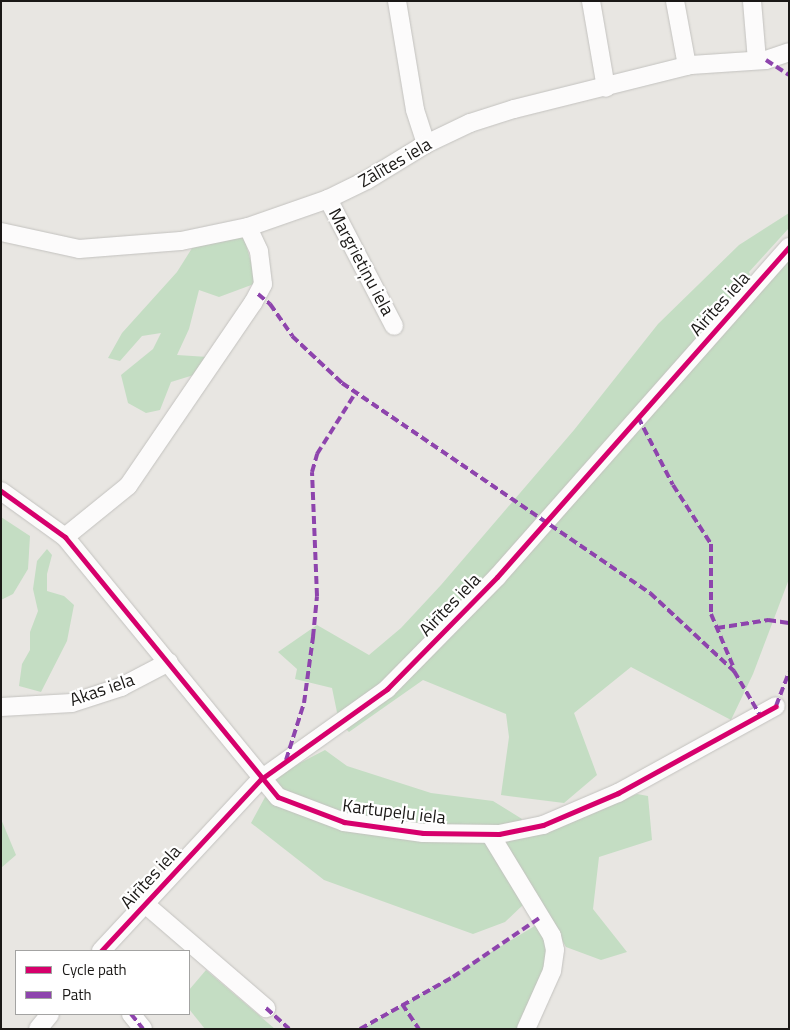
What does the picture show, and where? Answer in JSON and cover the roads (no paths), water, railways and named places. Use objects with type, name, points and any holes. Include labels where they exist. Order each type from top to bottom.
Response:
[{"type":"street","points":[[397,1],[415,110],[426,144]]},
{"type":"street","points":[[591,1],[606,88]]},
{"type":"street","points":[[675,1],[687,66]]},
{"type":"street","points":[[752,1],[757,60]]},
{"type":"street","name":"Zālītes iela","points":[[1,232],[79,249],[181,241],[248,227],[328,199],[367,180],[426,144],[470,123],[514,109],[606,88],[687,66],[757,60],[789,52]]},
{"type":"street","name":"Margrietiņu iela","points":[[328,199],[394,326]]},
{"type":"street","points":[[65,537],[128,486],[253,303],[263,284],[259,251],[248,227]]},
{"type":"street","name":"Airītes iela","points":[[102,950],[261,779],[387,689],[497,576],[789,247]]},
{"type":"street","name":"Kartupeļu iela","points":[[1,491],[65,537],[169,662],[261,779],[278,797],[344,822],[423,833],[490,834],[542,825],[618,793],[776,706]]},
{"type":"street","name":"Akas iela","points":[[1,707],[72,703],[121,687],[169,662]]},
{"type":"street","points":[[490,834],[516,872],[554,943],[552,971],[526,1029]]},
{"type":"street","points":[[145,904],[266,1008]]},
{"type":"street","points":[[38,1029],[49,1015]]},
{"type":"street","points":[[132,1015],[143,1029]]}]
